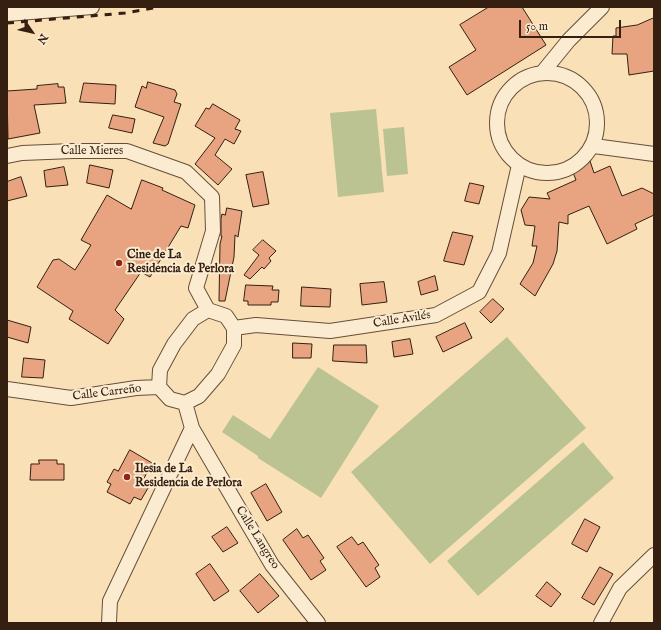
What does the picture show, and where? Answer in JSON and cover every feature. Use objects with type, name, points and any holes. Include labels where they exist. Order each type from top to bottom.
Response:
[{"type":"street","points":[[7,14],[92,7]]},
{"type":"street","points":[[542,73],[569,40],[602,7]]},
{"type":"street","points":[[542,73],[557,74],[571,79],[583,88],[592,100],[596,114],[597,129],[594,146],[583,158],[569,168],[552,173],[535,172],[519,165],[506,153],[499,140],[497,125],[499,110],[505,96],[515,85],[527,77],[542,73]]},
{"type":"street","points":[[594,146],[654,154]]},
{"type":"street","name":"Calle Mieres","points":[[7,156],[22,153],[127,151],[186,172],[212,197],[213,231],[196,288],[208,310]]},
{"type":"street","name":"Calle Avilés","points":[[234,328],[256,325],[330,331],[436,315],[479,292],[499,254],[519,165]]},
{"type":"street","points":[[208,310],[226,316],[234,328],[234,345],[218,374],[199,396],[185,403],[170,398],[159,387],[160,370],[174,344],[193,319],[208,310]]},
{"type":"street","name":"Calle Carreño","points":[[7,389],[71,398],[136,388],[159,387]]},
{"type":"street","name":"Calle Langreo","points":[[185,403],[192,428],[272,565],[318,623]]},
{"type":"street","points":[[109,623],[110,601],[192,428]]},
{"type":"street","points":[[601,623],[620,588],[654,555]]},
{"type":"green space","points":[[376,109],[384,192],[338,197],[330,113]]},
{"type":"green space","points":[[404,127],[408,174],[387,176],[383,129]]},
{"type":"green space","points":[[507,337],[586,428],[430,564],[351,472]]},
{"type":"green space","points":[[318,367],[379,406],[321,498],[258,458],[258,456],[222,432],[233,415],[270,439]]},
{"type":"green space","points":[[583,442],[614,478],[478,596],[447,561]]},
{"type":"building","points":[[489,7],[522,7],[546,45],[467,95],[449,67],[476,50],[460,25]]},
{"type":"building","points":[[654,18],[654,71],[629,75],[627,54],[612,54],[613,36],[616,36],[616,28],[637,25]]},
{"type":"building","points":[[148,82],[175,90],[177,94],[174,102],[181,104],[168,144],[165,146],[153,143],[164,117],[135,107],[142,86],[146,88]]},
{"type":"building","points":[[84,83],[116,85],[115,104],[80,102]]},
{"type":"building","points":[[58,84],[58,87],[64,87],[66,103],[34,105],[40,133],[8,139],[7,91],[37,89],[37,86]]},
{"type":"building","points":[[213,104],[240,120],[235,129],[241,131],[234,144],[225,139],[215,155],[232,169],[218,185],[195,164],[215,138],[195,126],[206,108],[209,109]]},
{"type":"building","points":[[113,115],[135,119],[132,133],[109,128]]},
{"type":"building","points":[[590,161],[594,173],[610,166],[622,196],[642,188],[654,194],[654,215],[635,224],[637,229],[607,244],[589,206],[568,215],[568,224],[559,222],[557,251],[553,264],[535,296],[520,284],[533,263],[537,246],[532,246],[535,226],[525,225],[521,210],[529,197],[550,199],[547,193],[576,180],[572,170]]},
{"type":"building","points":[[90,165],[113,170],[109,188],[87,183]]},
{"type":"building","points":[[64,167],[68,185],[46,187],[44,171]]},
{"type":"building","points":[[263,172],[269,204],[253,207],[246,175]]},
{"type":"building","points":[[21,177],[27,196],[7,201],[7,182]]},
{"type":"building","name":"Cine de La Residencia de Perlora","points":[[142,180],[163,188],[162,190],[195,205],[188,228],[181,226],[150,277],[141,272],[115,310],[124,319],[108,344],[69,319],[73,311],[37,287],[53,260],[59,259],[75,270],[91,245],[81,240],[107,195],[131,209]]},
{"type":"building","points":[[470,183],[484,186],[479,204],[465,201]]},
{"type":"building","points":[[227,208],[242,211],[238,237],[235,235],[234,257],[225,301],[219,301],[220,244],[222,236],[221,218],[222,214],[225,215]]},
{"type":"building","points":[[453,232],[473,236],[464,265],[444,261]]},
{"type":"building","points":[[263,240],[276,251],[269,258],[271,261],[264,269],[262,267],[250,279],[244,275],[259,255],[253,250]]},
{"type":"building","points":[[435,276],[438,290],[421,295],[418,282]]},
{"type":"building","points":[[384,282],[387,302],[362,305],[360,284]]},
{"type":"building","points":[[246,285],[273,286],[272,290],[279,290],[278,302],[271,302],[271,305],[248,305],[248,301],[244,301]]},
{"type":"building","points":[[302,287],[331,289],[330,307],[301,306]]},
{"type":"building","points":[[493,299],[504,309],[491,323],[480,312]]},
{"type":"building","points":[[7,320],[31,327],[28,343],[7,337]]},
{"type":"building","points":[[465,323],[472,338],[443,352],[436,337]]},
{"type":"building","points":[[410,339],[413,354],[394,357],[392,342]]},
{"type":"building","points":[[293,343],[312,344],[311,358],[293,358]]},
{"type":"building","points":[[334,345],[366,345],[367,363],[333,361]]},
{"type":"building","points":[[24,358],[45,360],[43,378],[22,377]]},
{"type":"building","name":"Ilesia de La Residencia de Perlora","points":[[130,450],[152,463],[141,484],[148,488],[141,500],[134,497],[130,504],[107,492],[111,484],[107,482],[114,469],[118,471]]},
{"type":"building","points":[[39,460],[57,460],[57,464],[64,464],[64,480],[30,480],[31,464],[39,464]]},
{"type":"building","points":[[266,484],[282,512],[267,521],[251,493]]},
{"type":"building","points":[[585,519],[600,527],[587,552],[572,544]]},
{"type":"building","points":[[227,527],[238,543],[223,552],[212,537]]},
{"type":"building","points":[[297,529],[303,538],[308,535],[324,558],[320,561],[326,570],[311,580],[283,540]]},
{"type":"building","points":[[352,537],[358,545],[363,542],[379,565],[375,568],[380,577],[366,587],[337,547]]},
{"type":"building","points":[[210,564],[229,591],[214,601],[196,574]]},
{"type":"building","points":[[600,567],[613,574],[594,605],[582,598]]},
{"type":"building","points":[[260,574],[279,596],[258,613],[240,591]]},
{"type":"building","points":[[547,582],[561,594],[551,607],[536,596]]},
{"type":"railway","points":[[7,23],[125,13],[159,7]]},
{"type":"place","name":"Cine de La Residencia de Perlora","points":[[119,263]]},
{"type":"place","name":"Ilesia de La Residencia de Perlora","points":[[127,477]]}]
